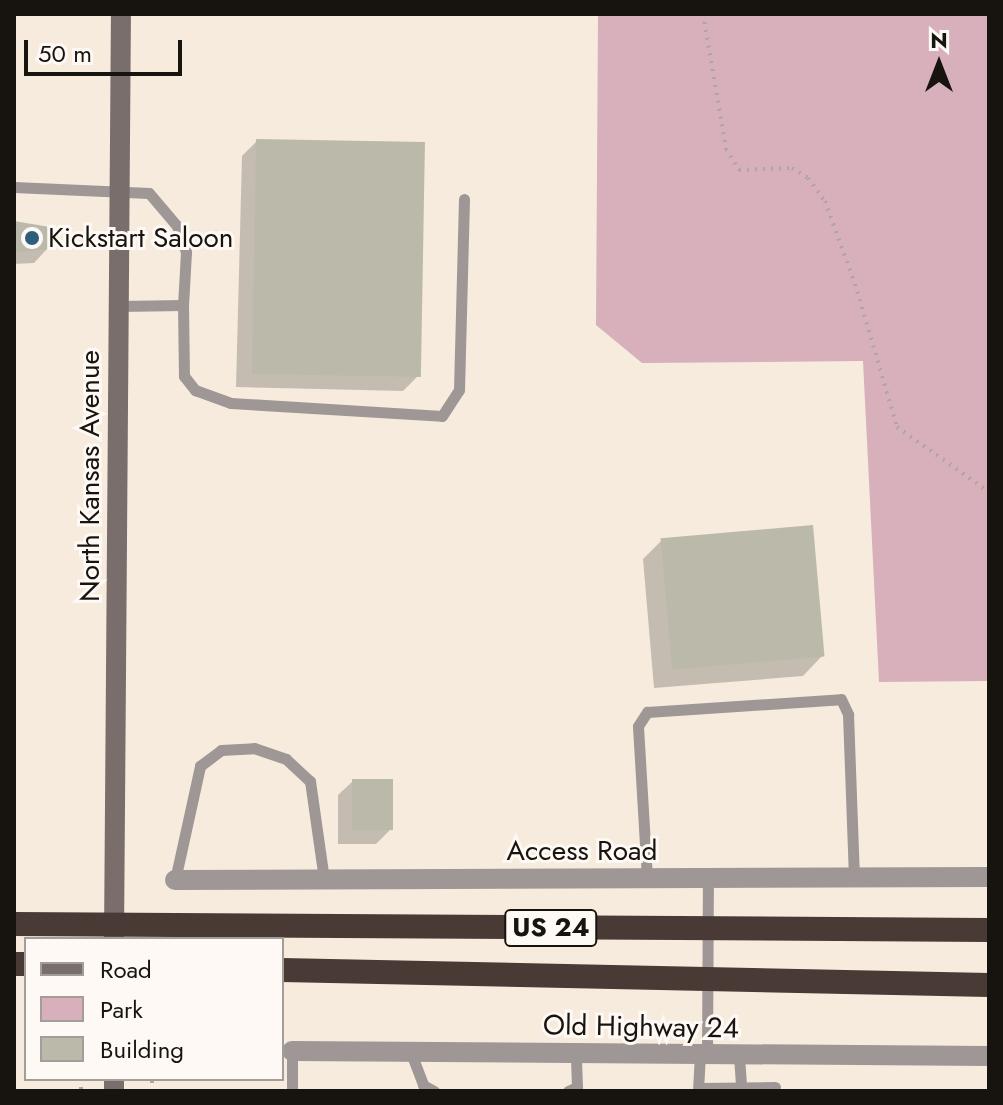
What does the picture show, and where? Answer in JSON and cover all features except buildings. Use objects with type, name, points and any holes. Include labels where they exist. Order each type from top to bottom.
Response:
[{"type":"highway","name":"US 24","points":[[14,924],[114,932],[989,930]]},
{"type":"highway","name":"US 24","points":[[284,970],[708,983],[989,985]]},
{"type":"street","name":"North Kansas Avenue","points":[[114,932],[121,14]]},
{"type":"street","name":"Access Road","points":[[175,880],[989,877]]},
{"type":"street","name":"Old Highway 24","points":[[292,1051],[704,1057],[989,1056]]},
{"type":"lane","points":[[14,187],[120,187],[149,193],[177,226],[186,252],[184,376],[195,390],[231,403],[442,416],[459,390],[464,199]]},
{"type":"lane","points":[[119,306],[183,305]]},
{"type":"lane","points":[[647,878],[638,726],[647,712],[841,699],[848,714],[854,878]]},
{"type":"lane","points":[[175,880],[200,766],[221,750],[254,748],[286,759],[310,781],[324,879]]},
{"type":"lane","points":[[708,878],[708,983],[699,1090],[775,1087]]},
{"type":"lane","points":[[292,1051],[292,1091]]},
{"type":"lane","points":[[411,1053],[423,1085],[434,1091]]},
{"type":"lane","points":[[575,1090],[576,1055]]},
{"type":"lane","points":[[739,1056],[741,1087]]},
{"type":"path","points":[[703,14],[726,149],[739,170],[792,168],[808,178],[825,201],[855,284],[897,427],[989,492]]},
{"type":"green space","points":[[598,14],[989,14],[989,681],[879,682],[863,361],[642,363],[596,325]]},
{"type":"place","name":"Kickstart Saloon","points":[[32,238]]}]
